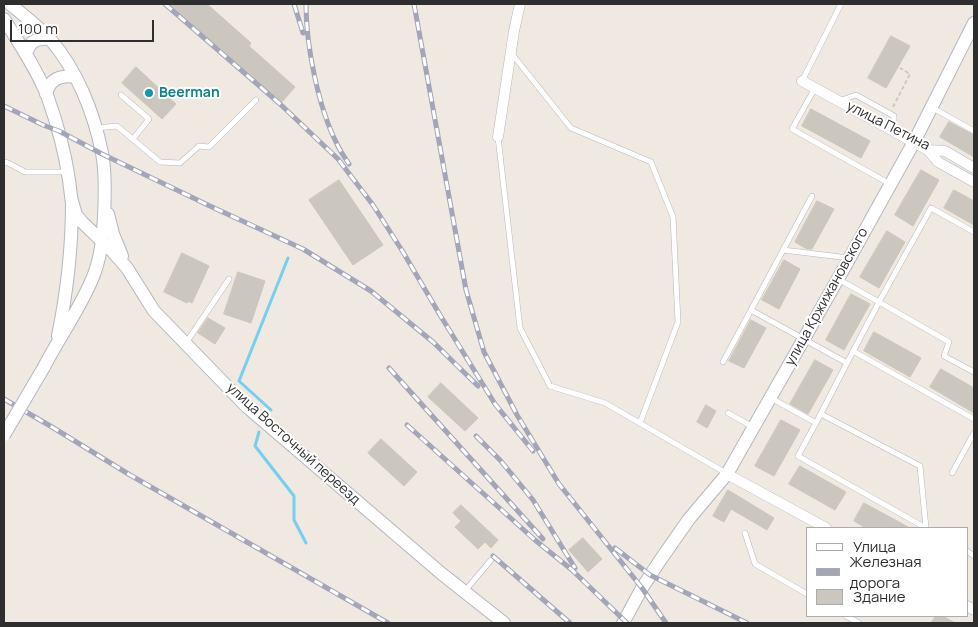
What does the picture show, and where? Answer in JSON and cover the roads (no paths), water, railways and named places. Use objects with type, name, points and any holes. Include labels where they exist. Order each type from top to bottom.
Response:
[{"type":"street","points":[[4,435],[57,342],[76,313],[94,275],[103,241],[105,197],[102,154],[96,128],[88,104],[75,76],[50,39],[10,4]]},
{"type":"street","points":[[498,137],[520,4]]},
{"type":"street","points":[[4,19],[26,54],[46,94],[59,131],[72,201],[70,266],[57,342]]},
{"type":"street","name":"улица Кржижановского","points":[[623,623],[661,558],[689,519],[727,474],[891,184],[966,44],[974,23]]},
{"type":"street","points":[[26,54],[28,46],[34,41],[50,39]]},
{"type":"street","points":[[46,94],[48,86],[54,80],[63,76],[75,76]]},
{"type":"street","name":"улица Петина","points":[[802,81],[928,150],[945,151],[974,168]]},
{"type":"street","points":[[928,150],[938,162],[974,182]]},
{"type":"street","points":[[105,197],[113,234],[127,268]]},
{"type":"street","name":"улица Восточный переезд","points":[[72,201],[76,215],[127,268],[154,311],[248,407],[464,592],[504,623]]},
{"type":"street","points":[[727,474],[824,527]]},
{"type":"lane","points":[[802,81],[841,4]]},
{"type":"lane","points":[[511,52],[571,128],[651,162],[673,216],[678,322],[640,423]]},
{"type":"lane","points":[[815,88],[792,129],[891,184]]},
{"type":"lane","points":[[121,95],[149,119],[133,138]]},
{"type":"lane","points":[[839,101],[856,95],[894,116],[894,131]]},
{"type":"lane","points":[[96,128],[117,126],[160,162],[180,163],[198,146],[209,147],[256,100]]},
{"type":"lane","points":[[932,107],[974,131]]},
{"type":"lane","points":[[498,137],[520,328],[550,386],[606,403],[727,474]]},
{"type":"lane","points":[[4,162],[25,172],[67,172]]},
{"type":"lane","points":[[724,362],[812,196]]},
{"type":"lane","points":[[924,527],[798,456],[931,208],[974,232]]},
{"type":"lane","points":[[783,250],[849,258]]},
{"type":"lane","points":[[837,278],[949,342],[944,356],[974,372]]},
{"type":"lane","points":[[185,343],[229,279]]},
{"type":"lane","points":[[751,310],[847,363]]},
{"type":"lane","points":[[853,351],[974,419]]},
{"type":"lane","points":[[770,398],[816,423]]},
{"type":"lane","points":[[728,413],[753,427]]},
{"type":"lane","points":[[821,414],[920,466],[926,527]]},
{"type":"lane","points":[[952,473],[974,432]]},
{"type":"lane","points":[[745,533],[755,564],[806,593]]},
{"type":"lane","points":[[464,592],[492,560]]},
{"type":"lane","points":[[848,617],[859,623]]},
{"type":"waterway","points":[[271,410],[239,381],[288,258]]},
{"type":"waterway","points":[[259,432],[255,446],[294,496],[294,520],[306,543]]},
{"type":"railway","points":[[165,4],[279,103],[338,159],[373,205],[495,404],[533,451]]},
{"type":"railway","points":[[294,4],[303,33]]},
{"type":"railway","points":[[306,4],[308,38],[319,94],[330,129],[349,164]]},
{"type":"railway","points":[[414,4],[466,290],[484,352],[517,415],[559,484],[642,588],[666,623]]},
{"type":"railway","points":[[4,106],[303,249],[371,291],[433,342],[478,386]]},
{"type":"railway","points":[[389,368],[543,539]]},
{"type":"railway","points":[[4,399],[130,475],[388,623]]},
{"type":"railway","points":[[407,425],[535,540],[572,570],[627,623]]},
{"type":"railway","points":[[476,436],[500,460],[533,500],[575,568]]},
{"type":"railway","points":[[615,548],[650,575],[747,623]]},
{"type":"railway","points":[[493,556],[570,623]]},
{"type":"place","name":"Beerman","points":[[149,93]]}]
